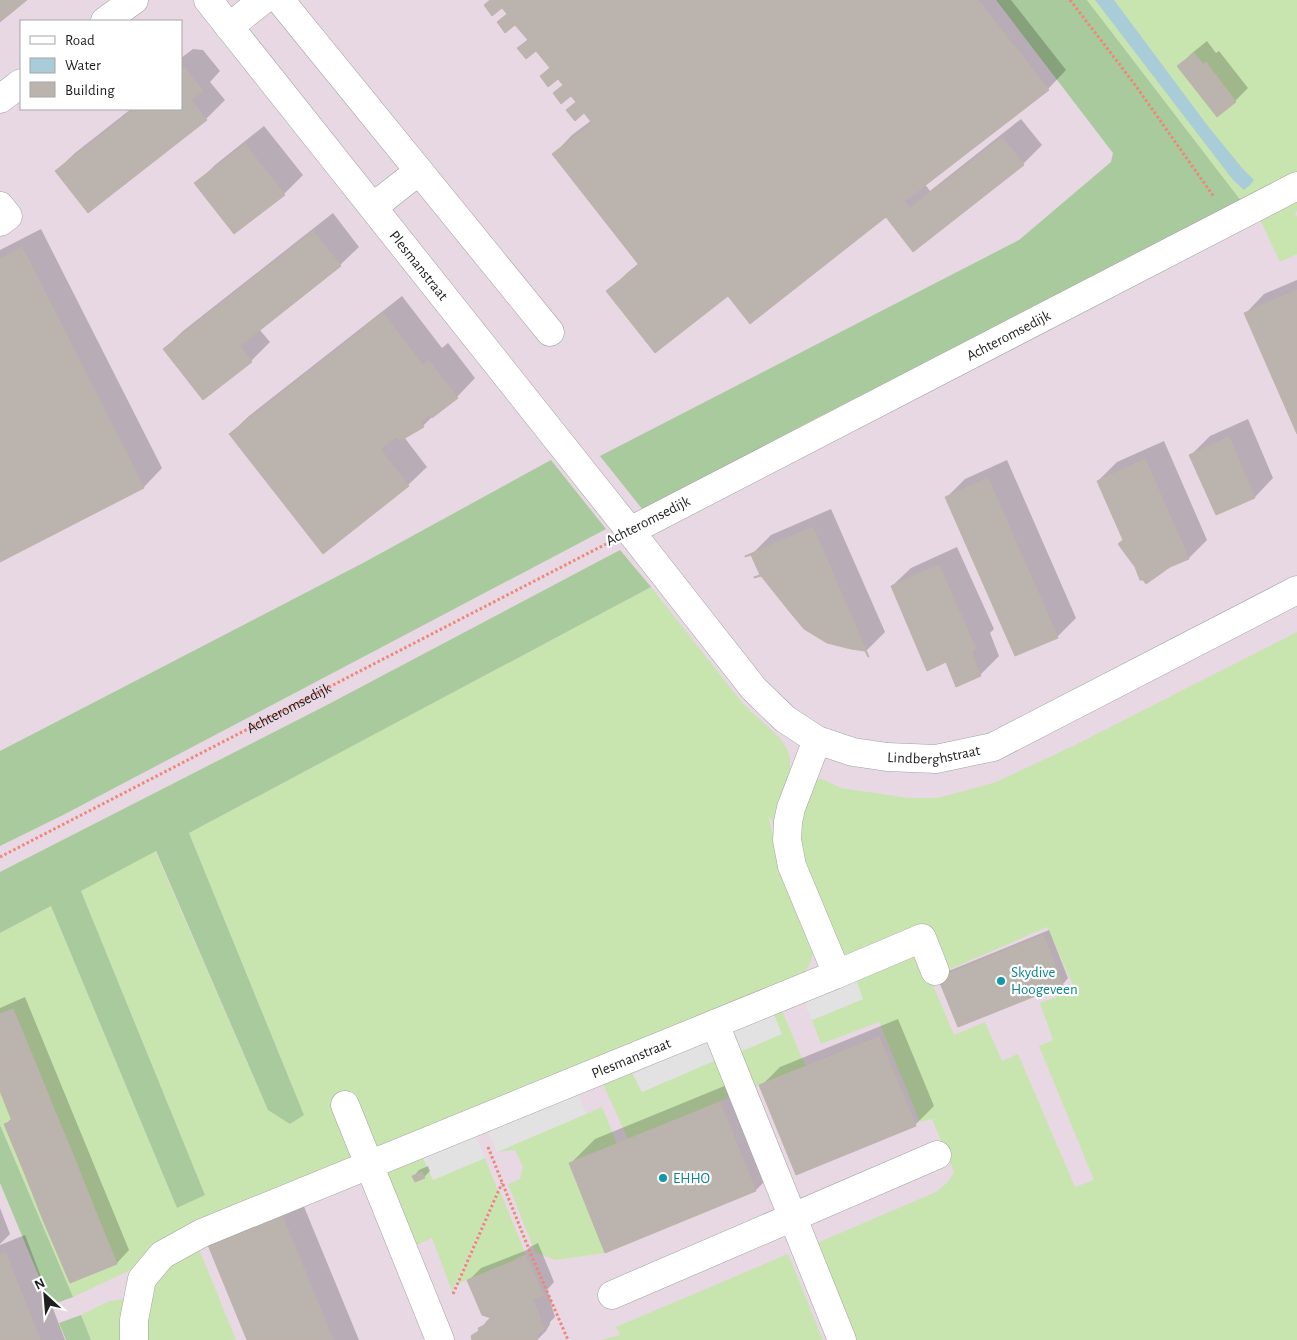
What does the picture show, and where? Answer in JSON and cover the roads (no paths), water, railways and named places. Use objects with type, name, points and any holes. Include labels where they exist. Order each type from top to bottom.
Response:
[{"type":"street","points":[[106,20],[134,0]]},
{"type":"street","name":"Plesmanstraat","points":[[208,0],[630,531]]},
{"type":"street","points":[[229,27],[263,0]]},
{"type":"street","points":[[280,0],[550,332]]},
{"type":"street","points":[[0,99],[20,84]]},
{"type":"street","points":[[373,207],[419,171]]},
{"type":"street","name":"Achteromsedijk","points":[[630,531],[1297,186]]},
{"type":"street","points":[[0,206],[8,216],[0,222]]},
{"type":"street","name":"Lindberghstraat","points":[[630,531],[754,689],[785,719],[817,740],[853,752],[887,757],[936,759],[993,747],[1297,590]]},
{"type":"street","points":[[817,740],[791,808],[787,840],[792,866],[837,974]]},
{"type":"street","name":"Plesmanstraat","points":[[134,1340],[134,1320],[142,1279],[162,1255],[202,1233],[922,938],[935,971]]},
{"type":"street","points":[[715,1024],[842,1340]]},
{"type":"street","points":[[346,1105],[438,1335]]},
{"type":"street","points":[[612,1295],[937,1155]]},
{"type":"water","points":[[1095,0],[1114,0],[1207,125],[1254,180],[1244,190],[1233,180]]},
{"type":"place","name":"Skydive Hoogeveen","points":[[1001,981]]},
{"type":"place","name":"EHHO","points":[[663,1178]]}]
